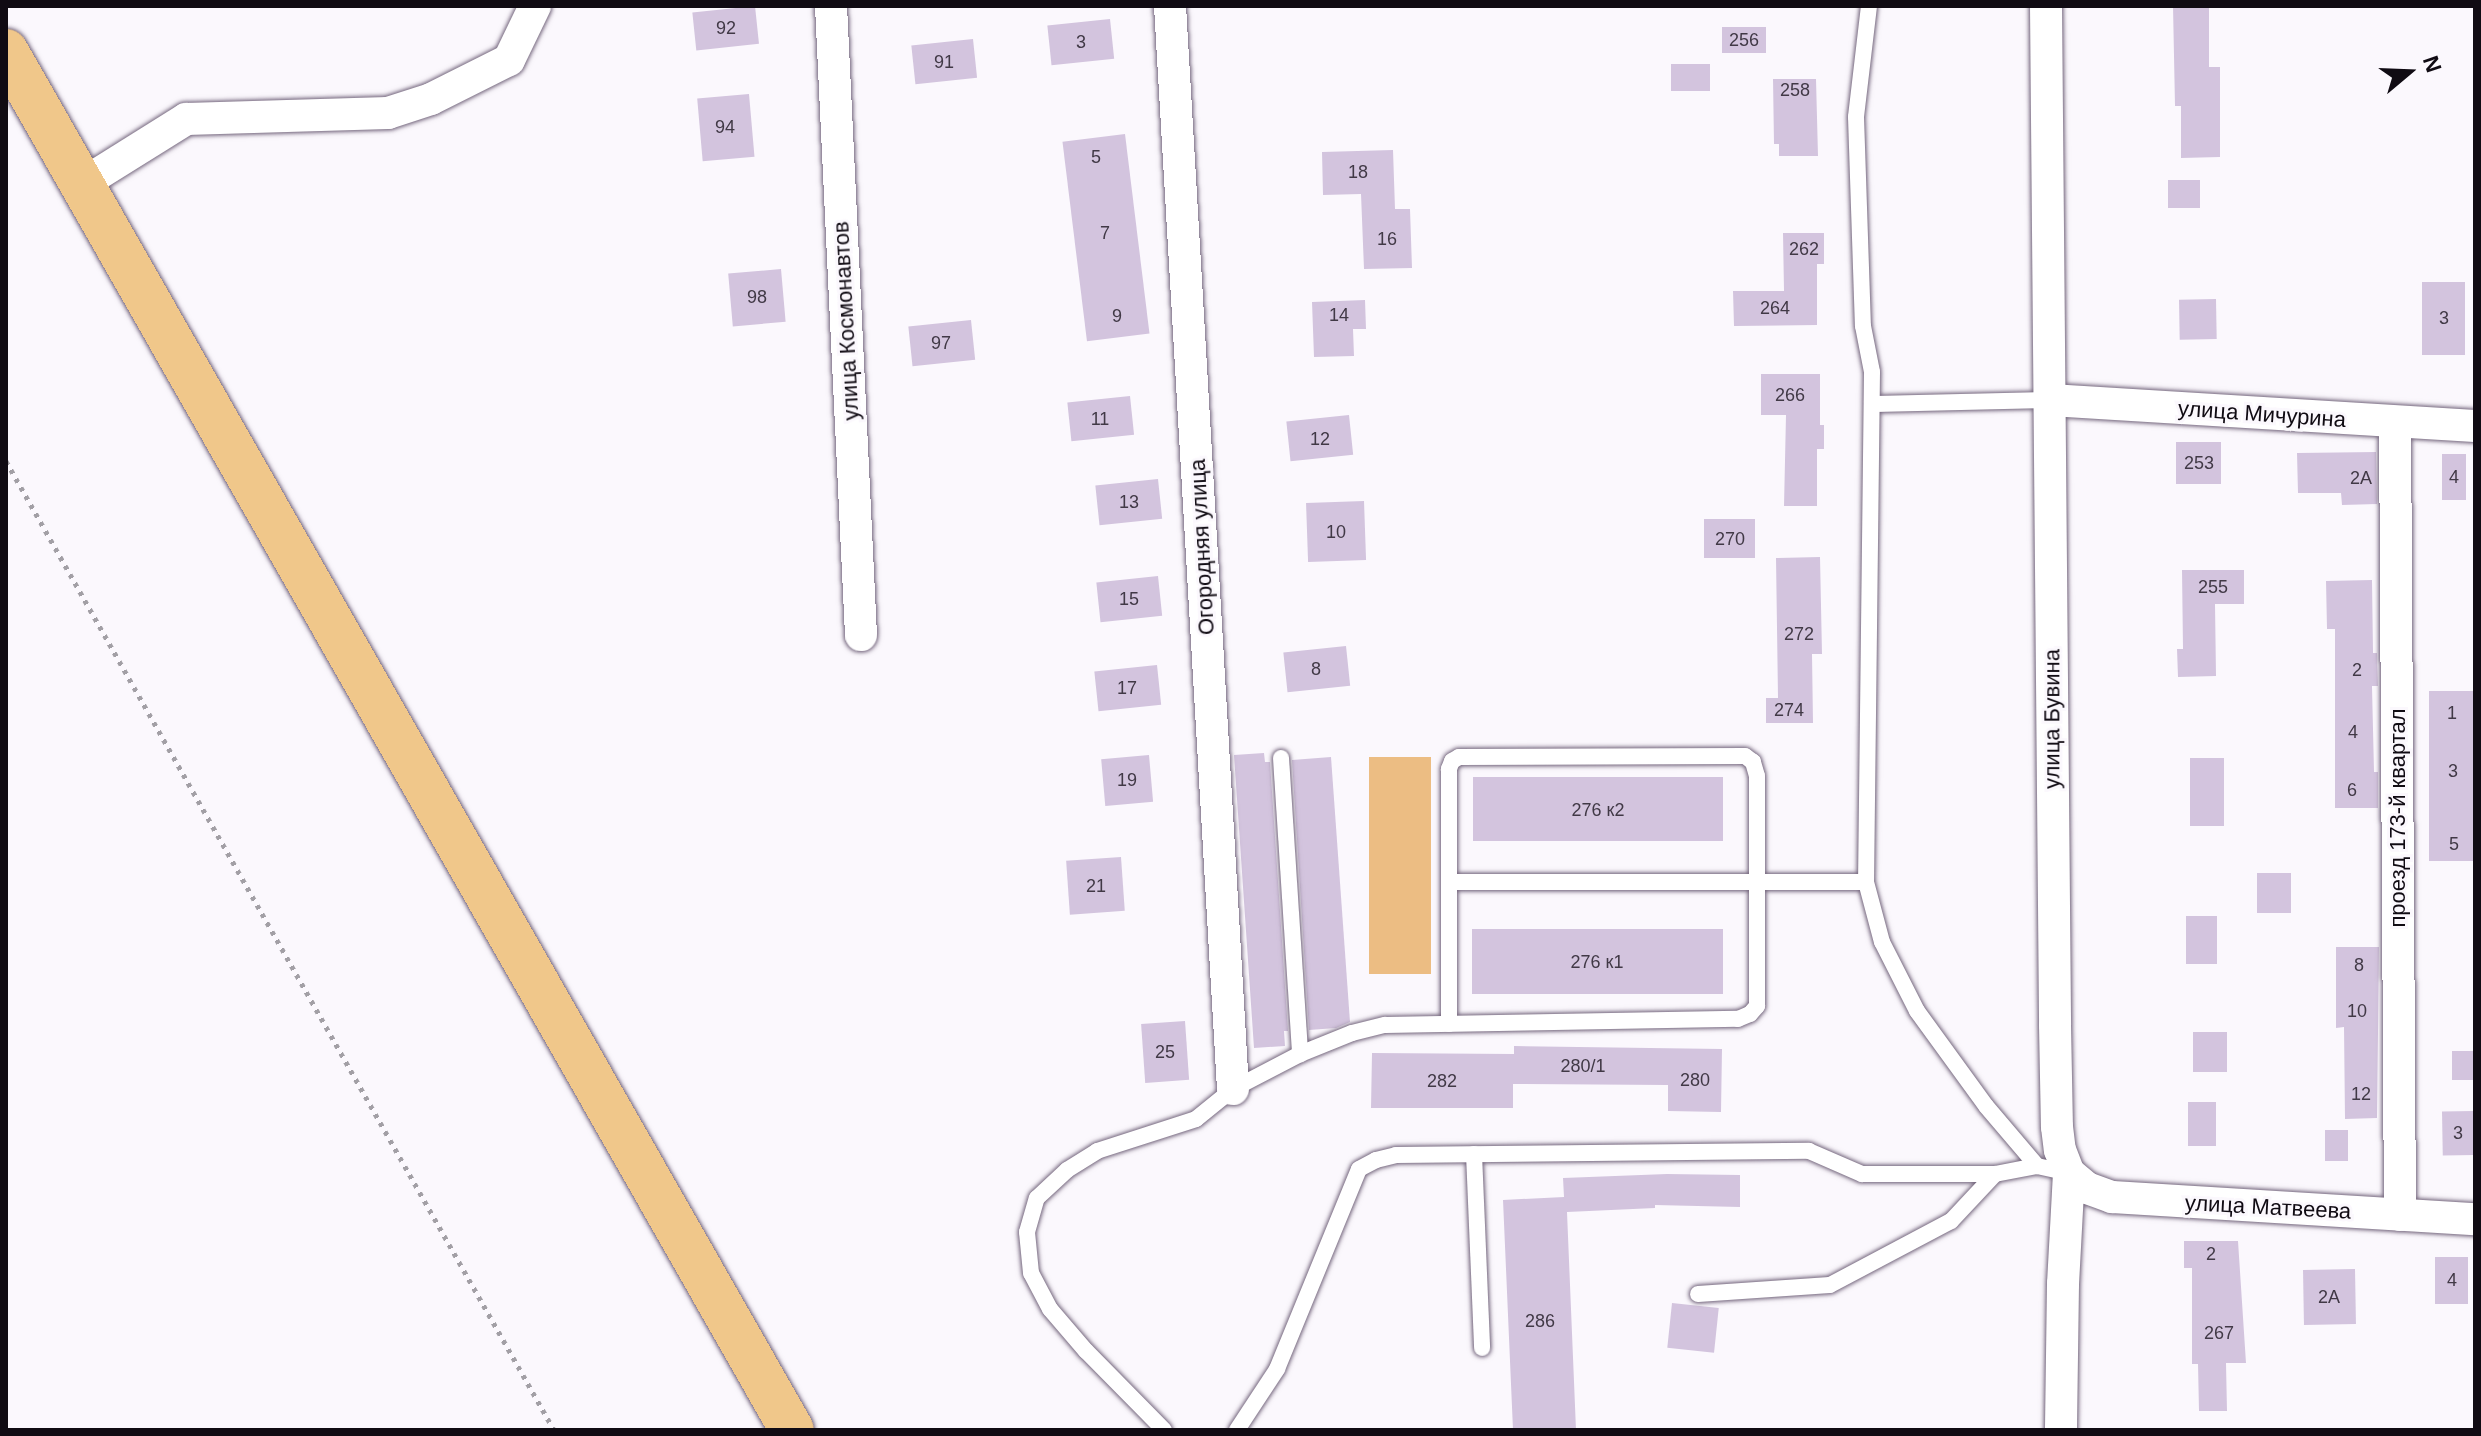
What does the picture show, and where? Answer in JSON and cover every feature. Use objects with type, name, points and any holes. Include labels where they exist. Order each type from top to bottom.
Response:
[{"type":"main road","points":[[6,51],[792,1430]]},
{"type":"street","points":[[82,184],[186,119],[388,113],[431,99],[509,60],[535,6]]},
{"type":"street","name":"улица Космонавтов","points":[[831,6],[861,635]]},
{"type":"street","name":"Огородняя улица","points":[[1170,6],[1233,1089]]},
{"type":"street","name":"улица Бувина","points":[[2046,6],[2057,1127],[2060,1150],[2069,1173],[2063,1284],[2061,1430]]},
{"type":"street","name":"улица Мичурина","points":[[2050,400],[2475,426]]},
{"type":"street","name":"проезд 173-й квартал","points":[[2395,422],[2400,1215]]},
{"type":"street","name":"улица Матвеева","points":[[2069,1173],[2087,1188],[2112,1197],[2475,1219]]},
{"type":"lane","points":[[1869,6],[1856,117],[1863,326],[1872,372],[1866,882],[1882,942],[1917,1011],[1986,1106],[2037,1166]]},
{"type":"lane","points":[[1872,404],[2050,400]]},
{"type":"lane","points":[[1164,1430],[1086,1351],[1050,1309],[1031,1273],[1027,1232],[1037,1198],[1067,1170],[1097,1151],[1196,1119],[1233,1089],[1300,1054],[1352,1033],[1385,1025],[1449,1024],[1738,1019],[1750,1014],[1757,1006],[1757,776],[1753,762],[1745,756],[1459,757],[1449,769],[1449,1024]]},
{"type":"lane","points":[[1281,758],[1300,1054]]},
{"type":"lane","points":[[1449,882],[1866,882]]},
{"type":"lane","points":[[1237,1430],[1277,1369],[1359,1169],[1376,1160],[1396,1155],[1809,1151],[1862,1174],[1995,1174],[2037,1166],[2069,1173]]},
{"type":"lane","points":[[1474,1154],[1482,1348]]},
{"type":"lane","points":[[1698,1294],[1830,1285],[1951,1221],[1995,1174]]},
{"type":"path","points":[[6,461],[554,1430]]},
{"type":"shaded area","points":[[1369,757],[1431,757],[1431,974],[1369,974]]},
{"type":"building","points":[[755,6],[759,44],[696,50],[692,13]]},
{"type":"building","points":[[2173,6],[2209,6],[2209,67],[2220,67],[2220,157],[2181,158],[2181,106],[2175,106]]},
{"type":"building","points":[[1110,19],[1114,59],[1052,65],[1047,26]]},
{"type":"building","points":[[1722,27],[1766,27],[1766,53],[1722,53]]},
{"type":"building","points":[[973,39],[977,78],[915,84],[911,45]]},
{"type":"building","points":[[1671,64],[1710,64],[1710,91],[1671,91]]},
{"type":"building","points":[[1773,79],[1816,79],[1818,156],[1779,156],[1779,144],[1774,144]]},
{"type":"building","points":[[749,94],[754,157],[703,161],[697,99]]},
{"type":"building","points":[[1125,134],[1149,334],[1087,341],[1062,142]]},
{"type":"building","points":[[1393,150],[1395,209],[1410,209],[1412,268],[1364,269],[1361,194],[1323,195],[1322,152]]},
{"type":"building","points":[[2168,180],[2200,180],[2200,208],[2168,208]]},
{"type":"building","points":[[1783,233],[1824,233],[1824,264],[1817,264],[1817,325],[1734,326],[1733,291],[1784,291]]},
{"type":"building","points":[[781,269],[786,322],[733,326],[728,274]]},
{"type":"building","points":[[2422,282],[2465,282],[2465,355],[2422,355]]},
{"type":"building","points":[[2216,299],[2217,339],[2180,340],[2179,300]]},
{"type":"building","points":[[1365,300],[1366,329],[1353,329],[1354,356],[1314,357],[1312,302]]},
{"type":"building","points":[[971,320],[975,360],[913,366],[908,327]]},
{"type":"building","points":[[1761,374],[1820,374],[1820,425],[1824,425],[1824,449],[1817,449],[1817,506],[1784,506],[1786,415],[1761,415]]},
{"type":"building","points":[[1130,396],[1134,435],[1071,441],[1067,403]]},
{"type":"building","points":[[1349,415],[1353,455],[1291,461],[1286,422]]},
{"type":"building","points":[[2176,442],[2221,442],[2221,484],[2176,484]]},
{"type":"building","points":[[2376,452],[2377,504],[2342,505],[2341,493],[2298,493],[2297,453]]},
{"type":"building","points":[[2442,454],[2466,454],[2466,500],[2442,500]]},
{"type":"building","points":[[1158,479],[1162,519],[1100,525],[1095,486]]},
{"type":"building","points":[[1364,501],[1366,560],[1308,562],[1306,503]]},
{"type":"building","points":[[1704,519],[1755,519],[1755,558],[1704,558]]},
{"type":"building","points":[[1820,557],[1822,654],[1812,654],[1813,723],[1766,723],[1766,698],[1778,698],[1776,558]]},
{"type":"building","points":[[2182,570],[2244,570],[2244,604],[2215,604],[2216,676],[2178,677],[2177,649],[2183,649]]},
{"type":"building","points":[[1158,576],[1162,616],[1101,622],[1096,582]]},
{"type":"building","points":[[2372,580],[2373,653],[2377,653],[2378,686],[2372,686],[2378,808],[2335,808],[2335,629],[2327,629],[2326,581]]},
{"type":"building","points":[[1346,646],[1350,686],[1288,692],[1283,653]]},
{"type":"building","points":[[1157,665],[1161,705],[1099,711],[1094,672]]},
{"type":"building","points":[[2429,691],[2475,691],[2475,861],[2429,861]]},
{"type":"building","points":[[1264,753],[1265,762],[1270,762],[1288,1031],[1284,1031],[1285,1046],[1254,1048],[1234,755]]},
{"type":"building","points":[[1149,755],[1153,802],[1105,806],[1101,759]]},
{"type":"building","points":[[1331,757],[1350,1022],[1336,1028],[1309,1030],[1292,760]]},
{"type":"building","points":[[2190,758],[2224,758],[2224,826],[2190,826]]},
{"type":"building","points":[[1473,777],[1723,777],[1723,841],[1473,841]]},
{"type":"building","points":[[1121,857],[1125,911],[1070,915],[1066,861]]},
{"type":"building","points":[[2257,873],[2291,873],[2291,913],[2257,913]]},
{"type":"building","points":[[2186,916],[2217,916],[2217,964],[2186,964]]},
{"type":"building","points":[[1472,929],[1723,929],[1723,994],[1472,994]]},
{"type":"building","points":[[2336,947],[2379,947],[2377,1118],[2345,1119],[2344,1027],[2336,1028]]},
{"type":"building","points":[[1185,1021],[1189,1080],[1145,1083],[1141,1024]]},
{"type":"building","points":[[2193,1032],[2227,1032],[2227,1072],[2193,1072]]},
{"type":"building","points":[[1514,1046],[1722,1049],[1721,1112],[1668,1111],[1668,1085],[1513,1084],[1513,1108],[1371,1108],[1372,1053],[1514,1054]]},
{"type":"building","points":[[2452,1051],[2475,1051],[2475,1080],[2452,1080]]},
{"type":"building","points":[[2188,1102],[2216,1102],[2216,1146],[2188,1146]]},
{"type":"building","points":[[2474,1111],[2475,1155],[2443,1156],[2442,1112]]},
{"type":"building","points":[[2325,1130],[2348,1130],[2348,1161],[2325,1161]]},
{"type":"building","points":[[1740,1175],[1740,1207],[1655,1205],[1655,1208],[1567,1212],[1576,1430],[1513,1430],[1503,1200],[1564,1197],[1563,1178]]},
{"type":"building","points":[[2184,1241],[2238,1241],[2246,1363],[2226,1363],[2227,1411],[2199,1411],[2198,1364],[2192,1364],[2192,1268],[2184,1268]]},
{"type":"building","points":[[2435,1257],[2468,1257],[2468,1304],[2435,1304]]},
{"type":"building","points":[[2355,1269],[2356,1324],[2304,1325],[2303,1270]]},
{"type":"building","points":[[1672,1303],[1719,1308],[1714,1353],[1667,1348]]}]
